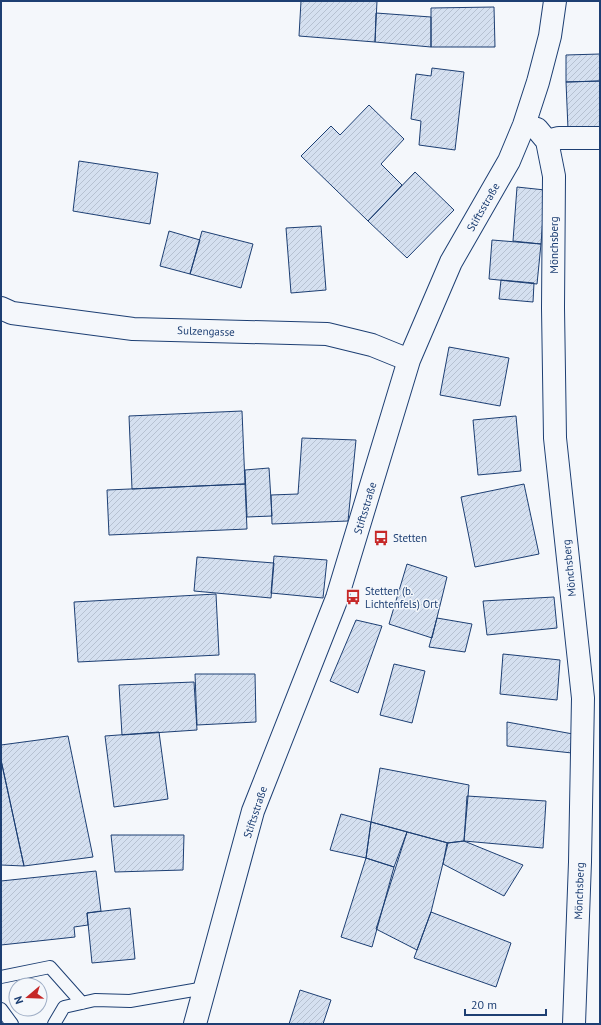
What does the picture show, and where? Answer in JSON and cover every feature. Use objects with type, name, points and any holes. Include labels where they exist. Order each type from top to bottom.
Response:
[{"type":"street","name":"Stiftsstraße","points":[[195,1024],[253,811],[337,598],[409,360],[451,262],[509,161],[524,125],[538,82],[550,36],[555,1]]},
{"type":"street","points":[[524,125],[537,129],[547,142],[559,138],[600,138]]},
{"type":"street","name":"Mönchsberg","points":[[547,142],[554,176],[553,308],[555,438],[583,698],[580,862],[574,1024]]},
{"type":"street","name":"Sulzengasse","points":[[1,308],[12,313],[133,329],[327,334],[372,345],[409,360]]},
{"type":"lane","points":[[1,977],[50,967],[82,1003]]},
{"type":"lane","points":[[54,1024],[64,1007],[95,1000],[130,1001],[205,988]]},
{"type":"lane","points":[[1,1009],[12,1024]]},
{"type":"building","points":[[301,1],[377,1],[375,42],[299,36]]},
{"type":"building","points":[[494,7],[495,47],[431,47],[431,8]]},
{"type":"building","points":[[376,13],[431,17],[431,47],[375,42]]},
{"type":"building","points":[[600,54],[600,81],[566,82],[566,55]]},
{"type":"building","points":[[432,68],[464,72],[455,150],[419,145],[421,121],[411,119],[416,74],[431,76]]},
{"type":"building","points":[[600,81],[600,128],[568,129],[566,82]]},
{"type":"building","points":[[369,105],[404,139],[381,164],[402,185],[368,221],[301,156],[331,126],[340,135]]},
{"type":"building","points":[[79,161],[158,173],[150,224],[73,211]]},
{"type":"building","points":[[415,172],[454,210],[407,258],[368,221]]},
{"type":"building","points":[[517,187],[545,190],[541,244],[513,241]]},
{"type":"building","points":[[321,226],[326,290],[291,293],[286,228]]},
{"type":"building","points":[[169,231],[200,240],[190,274],[160,266]]},
{"type":"building","points":[[202,231],[253,244],[241,288],[190,274]]},
{"type":"building","points":[[492,240],[541,244],[537,284],[489,279]]},
{"type":"building","points":[[501,280],[534,283],[533,302],[499,299]]},
{"type":"building","points":[[449,347],[509,358],[500,406],[440,395]]},
{"type":"building","points":[[242,411],[245,484],[132,489],[129,416]]},
{"type":"building","points":[[516,416],[521,471],[478,475],[473,420]]},
{"type":"building","points":[[302,438],[356,440],[348,521],[272,524],[271,495],[298,494]]},
{"type":"building","points":[[269,468],[272,516],[247,517],[245,470]]},
{"type":"building","points":[[245,484],[247,529],[109,535],[107,490]]},
{"type":"building","points":[[524,484],[539,554],[475,567],[461,497]]},
{"type":"building","points":[[274,556],[327,560],[323,598],[271,593]]},
{"type":"building","points":[[197,557],[274,563],[271,598],[194,591]]},
{"type":"building","points":[[407,564],[447,577],[432,638],[389,624]]},
{"type":"building","points":[[216,594],[219,655],[78,662],[74,602]]},
{"type":"building","points":[[554,597],[557,628],[487,635],[483,601]]},
{"type":"building","points":[[437,618],[472,624],[465,652],[429,647]]},
{"type":"building","points":[[356,620],[382,626],[358,693],[330,681]]},
{"type":"building","points":[[503,654],[560,660],[557,700],[500,694]]},
{"type":"building","points":[[394,664],[425,671],[412,723],[380,715]]},
{"type":"building","points":[[195,674],[255,674],[256,722],[197,725]]},
{"type":"building","points":[[194,682],[197,730],[122,735],[119,685]]},
{"type":"building","points":[[507,722],[573,734],[572,753],[507,746]]},
{"type":"building","points":[[159,732],[168,799],[114,807],[105,736]]},
{"type":"building","points":[[68,736],[93,857],[24,866],[1,760],[1,745]]},
{"type":"building","points":[[1,760],[24,866],[1,865]]},
{"type":"building","points":[[380,768],[469,785],[464,841],[448,843],[371,822]]},
{"type":"building","points":[[467,796],[546,801],[543,848],[464,841]]},
{"type":"building","points":[[341,814],[371,822],[366,858],[330,850]]},
{"type":"building","points":[[371,822],[407,832],[394,867],[366,858]]},
{"type":"building","points":[[407,832],[448,843],[431,912],[417,950],[376,929]]},
{"type":"building","points":[[111,835],[184,835],[183,870],[115,872]]},
{"type":"building","points":[[464,841],[523,865],[504,896],[443,864],[447,843]]},
{"type":"building","points":[[366,858],[394,867],[372,947],[341,937]]},
{"type":"building","points":[[96,871],[101,911],[87,913],[88,925],[74,927],[75,937],[1,945],[1,881]]},
{"type":"building","points":[[130,908],[135,959],[92,963],[87,913]]},
{"type":"building","points":[[431,912],[511,943],[496,987],[414,958]]},
{"type":"building","points":[[300,990],[331,1000],[323,1024],[289,1024]]},
{"type":"place","name":"Stetten","points":[[381,538]]},
{"type":"place","name":"Stetten (b. Lichtenfels) Ort","points":[[353,597]]}]
